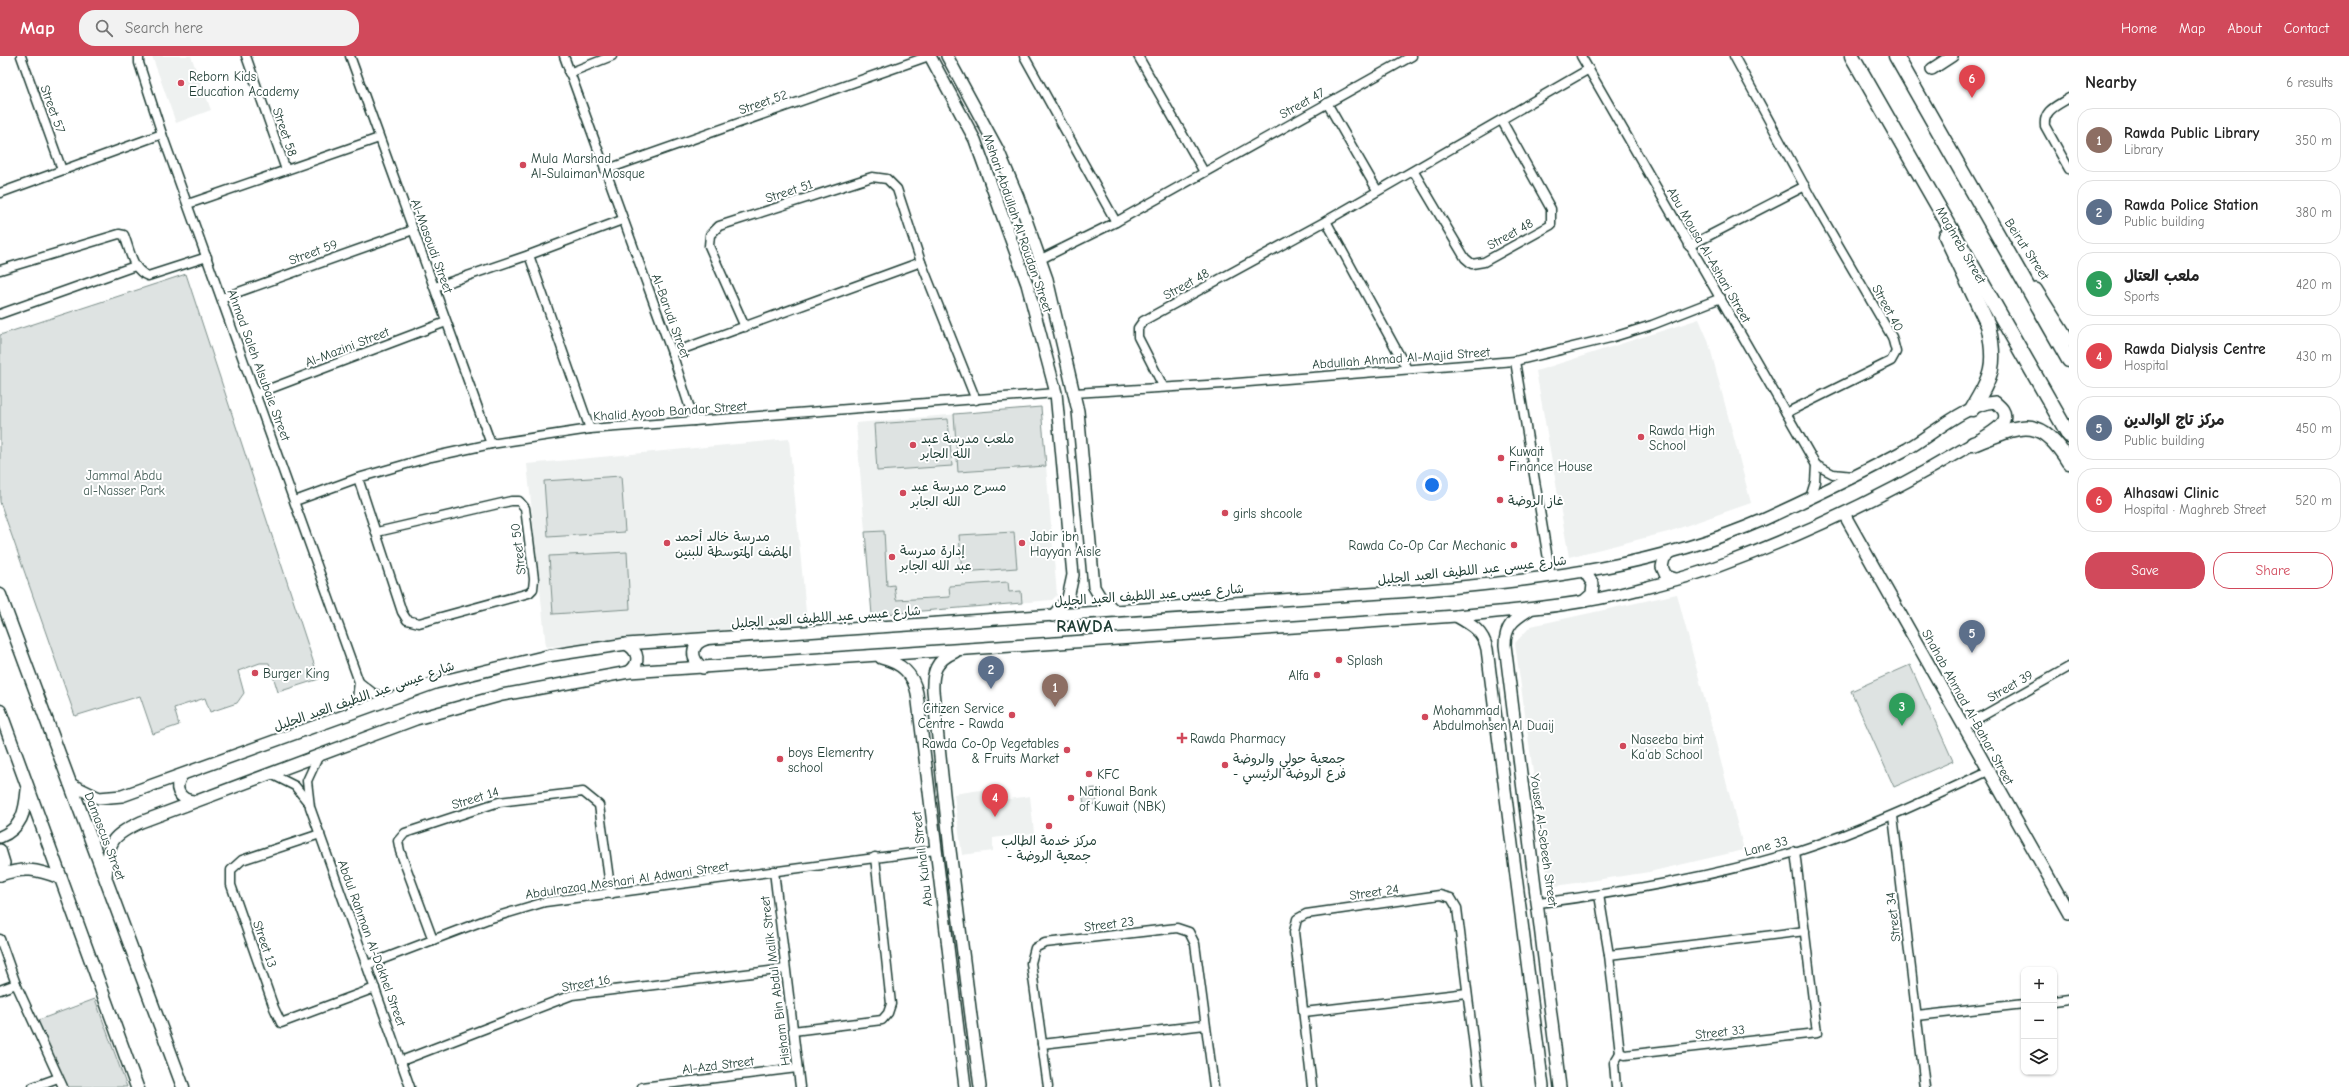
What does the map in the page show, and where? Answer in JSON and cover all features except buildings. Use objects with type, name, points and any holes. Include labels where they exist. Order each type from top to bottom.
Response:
[{"type":"highway","name":"Maghreb Street","points":[[1852,56],[2069,435]]},
{"type":"highway","points":[[1896,56],[2069,360]]},
{"type":"highway","points":[[1908,152],[1988,325],[1994,363],[1989,380],[1972,409]]},
{"type":"highway","points":[[1973,444],[2016,427],[2033,428],[2051,436],[2069,462]]},
{"type":"main road","name":"Mshari Abdullah Al Roudan Street","points":[[930,56],[976,140],[1027,284],[1056,393],[1073,575],[1072,587],[1064,606],[1053,616]]},
{"type":"main road","name":"Mshari Abdullah Al Roudan Street","points":[[947,56],[998,150],[1018,197],[1041,259],[1078,410],[1084,494],[1094,587],[1100,597],[1115,611]]},
{"type":"main road","points":[[1932,69],[1952,56]]},
{"type":"main road","points":[[990,179],[998,182],[1006,178],[1008,174]]},
{"type":"main road","points":[[998,204],[1001,194],[1005,192],[1010,191],[1018,197]]},
{"type":"main road","name":"Beirut Street","points":[[1974,193],[2069,341]]},
{"type":"main road","name":"شارع عيسى عبد اللطيف العبد الجليل","points":[[70,784],[93,796],[110,799],[122,796],[435,683],[494,667],[564,653],[626,644],[1427,590],[1585,572],[1672,552],[1756,522],[1810,498],[1907,449],[1972,409],[1985,403],[1995,402],[2002,408],[2004,413],[2004,420],[1999,426],[1973,444],[1844,514],[1722,565],[1675,579],[1584,601],[1531,609],[1456,616],[629,672],[568,682],[482,700],[416,719],[318,757],[194,801],[141,822],[116,836],[109,850],[106,877]]},
{"type":"main road","points":[[1066,497],[1075,502],[1084,494]]},
{"type":"main road","name":"Shahab Ahmad Al-Bahar Street","points":[[1844,514],[1988,772],[2069,913]]},
{"type":"main road","points":[[1672,552],[1664,558],[1662,567],[1666,576],[1675,579]]},
{"type":"main road","points":[[1584,601],[1592,594],[1593,584],[1585,572]]},
{"type":"main road","name":"Damascus Street","points":[[0,595],[183,1087]]},
{"type":"main road","name":"Yousef Al-Sebeeh Street","points":[[1531,609],[1514,620],[1505,635],[1513,712],[1539,903],[1560,1087]]},
{"type":"main road","points":[[1456,616],[1472,625],[1485,639],[1499,740],[1540,1087]]},
{"type":"main road","points":[[703,668],[694,659],[693,652],[700,641],[706,639]]},
{"type":"main road","points":[[626,644],[633,648],[637,654],[638,661],[635,668],[629,672]]},
{"type":"main road","points":[[963,649],[944,658],[937,664],[933,682],[980,1087]]},
{"type":"main road","name":"Abu Kuhail Street","points":[[869,656],[888,659],[904,667],[914,681],[918,701],[965,1087]]},
{"type":"main road","points":[[918,701],[926,697],[934,699]]},
{"type":"main road","points":[[0,711],[137,1087]]},
{"type":"main road","points":[[1496,716],[1506,720],[1513,712]]},
{"type":"main road","points":[[1499,740],[1505,733],[1514,734],[1517,737]]},
{"type":"main road","points":[[182,775],[178,781],[177,789],[180,796],[187,800],[194,801]]},
{"type":"main road","points":[[0,837],[13,830],[22,819],[28,790]]},
{"type":"main road","points":[[0,850],[4,863],[0,875]]},
{"type":"main road","points":[[0,875],[32,869],[60,878]]},
{"type":"main road","points":[[959,1039],[969,1042],[974,1037]]},
{"type":"main road","points":[[962,1060],[970,1054],[976,1058]]},
{"type":"street","name":"Street 57","points":[[22,56],[62,170]]},
{"type":"street","name":"Ahmad Saleh Alsubaie Street","points":[[139,56],[138,63],[162,134],[359,682],[357,699],[349,714]]},
{"type":"street","name":"Street 58","points":[[246,56],[286,170]]},
{"type":"street","name":"Al-Masoudi Street","points":[[350,56],[491,444]]},
{"type":"street","name":"Al-Barudi Street","points":[[564,56],[622,220],[672,353],[694,421]]},
{"type":"street","points":[[569,73],[612,56]]},
{"type":"street","name":"Street 52","points":[[605,170],[930,56]]},
{"type":"street","points":[[1024,56],[1116,222]]},
{"type":"street","points":[[1138,56],[1204,172]]},
{"type":"street","name":"Street 47","points":[[1041,259],[1116,222],[1412,56]]},
{"type":"street","name":"Abu Mousa Al-Ashari Street","points":[[1581,56],[1816,465]]},
{"type":"street","name":"Street 40","points":[[1734,56],[1805,186],[1892,337],[1896,352],[1891,361],[1786,414]]},
{"type":"street","name":"Street 48","points":[[1163,386],[1138,337],[1138,328],[1143,321],[1326,221],[1377,190],[1414,172],[1589,69]]},
{"type":"street","points":[[2069,98],[2048,112],[2044,119],[2045,126],[2069,169]]},
{"type":"street","points":[[1327,103],[1377,190]]},
{"type":"street","name":"Street 48","points":[[1414,172],[1465,258],[1472,264],[1484,262],[1551,225],[1551,209],[1502,120]]},
{"type":"street","points":[[0,193],[162,134]]},
{"type":"street","name":"Street 58","points":[[188,204],[379,138]]},
{"type":"street","name":"Street 51","points":[[745,328],[709,246],[710,236],[719,226],[872,177],[887,179],[897,189],[921,262],[976,400]]},
{"type":"street","points":[[1689,246],[1805,186]]},
{"type":"street","points":[[435,287],[529,255],[622,220]]},
{"type":"street","points":[[1326,221],[1407,369]]},
{"type":"street","name":"Street 59","points":[[222,298],[413,230]]},
{"type":"street","points":[[0,270],[119,234],[124,236],[135,266],[142,273],[153,275],[207,257]]},
{"type":"street","points":[[529,255],[590,429]]},
{"type":"street","points":[[672,353],[745,328],[921,262]]},
{"type":"street","points":[[0,314],[135,266]]},
{"type":"street","name":"Abdullah Ahmad Al-Majid Street","points":[[1074,393],[1163,386],[1224,384],[1515,361],[1610,338],[1652,325],[1721,298]]},
{"type":"street","name":"Al-Mazini Street","points":[[256,394],[446,322]]},
{"type":"street","points":[[1515,361],[1551,577]]},
{"type":"street","name":"Khalid Ayoob Bandar Street","points":[[295,501],[358,478],[431,457],[491,444],[590,429],[1056,393]]},
{"type":"street","points":[[1810,498],[1815,482],[1816,465],[1834,474],[1853,476]]},
{"type":"street","name":"Street 50","points":[[358,478],[377,532],[402,612],[407,620],[419,623],[529,593],[533,589],[534,579],[525,508],[519,501],[511,501],[377,532]]},
{"type":"street","name":"Street 39","points":[[1963,726],[2069,667]]},
{"type":"street","points":[[359,682],[373,693],[389,699]]},
{"type":"street","name":"Abdul Rahman Al-Dakhel Street","points":[[318,757],[307,781],[310,807],[409,1087]]},
{"type":"street","name":"Lane 33","points":[[1539,903],[1599,895],[1726,869],[1795,851],[1893,816],[1988,772]]},
{"type":"street","name":"Abdul Rahman Al-Dakhel Street","points":[[271,774],[295,786],[310,807]]},
{"type":"street","name":"Street 14","points":[[433,940],[400,851],[398,841],[405,833],[499,802],[583,792],[590,796],[599,805],[611,894]]},
{"type":"street","name":"Street 34","points":[[1893,816],[1925,1087]]},
{"type":"street","name":"Street 13","points":[[320,834],[242,860],[231,870],[231,885],[269,994],[281,1023],[375,988]]},
{"type":"street","name":"Abdulrazaq Meshari Al Adwani Street","points":[[367,965],[523,907],[545,902],[935,850]]},
{"type":"street","name":"Street 33","points":[[1620,1053],[1625,1055],[1817,1033],[1795,851]]},
{"type":"street","points":[[793,1031],[882,1020],[888,1013],[891,1004],[875,857]]},
{"type":"street","name":"Hisham Bin Abdul Malik Street","points":[[774,871],[800,1087]]},
{"type":"street","name":"Street 24","points":[[1312,1087],[1294,932],[1296,922],[1299,918],[1306,914],[1435,895],[1451,898],[1456,904],[1479,1087]]},
{"type":"street","points":[[1599,895],[1609,955],[1620,1053],[1614,1063],[1616,1087]]},
{"type":"street","name":"Street 23","points":[[1048,1087],[1031,958],[1035,948],[1052,942],[1173,929],[1186,930],[1191,935],[1195,944],[1214,1087]]},
{"type":"street","points":[[1609,955],[1805,931]]},
{"type":"street","points":[[0,939],[16,984],[63,1087]]},
{"type":"street","name":"Street 16","points":[[401,1061],[572,995],[785,969]]},
{"type":"street","points":[[0,990],[16,984]]},
{"type":"street","points":[[1304,1012],[1467,993]]},
{"type":"street","points":[[2057,1001],[2069,999]]},
{"type":"street","points":[[1917,1016],[2021,1004]]},
{"type":"street","points":[[1042,1044],[1205,1024]]},
{"type":"street","name":"Al-Azd Street","points":[[642,1087],[701,1083],[797,1068]]},
{"type":"street","points":[[32,1087],[58,1078]]},
{"type":"shaded area","name":"Reborn Kids Education Academy","points":[[152,56],[191,56],[211,110],[176,123]]},
{"type":"shaded area","name":"Rawda High School","points":[[1699,319],[1708,340],[1751,503],[1668,532],[1569,557],[1536,371]]},
{"type":"shaded area","points":[[1041,407],[1057,595],[1052,600],[872,615],[856,423]]},
{"type":"shaded area","name":"مدرسة خالد أحمد المضف المتوسطة للبنين","points":[[789,439],[807,622],[546,647],[527,464]]},
{"type":"shaded area","name":"Naseeba bint Ka'ab School","points":[[1677,594],[1744,850],[1649,872],[1549,887],[1515,643],[1531,626]]},
{"type":"shaded area","points":[[987,789],[988,802],[1030,796],[1034,833],[993,838],[993,851],[962,855],[954,794]]},
{"type":"green space","name":"Jammal Abdu al-Nasser Park","points":[[186,274],[319,679],[278,692],[269,663],[260,663],[238,671],[244,693],[237,703],[210,712],[205,698],[174,708],[179,725],[153,734],[140,696],[75,716],[0,502],[0,335]]},
{"type":"green space","points":[[1041,407],[1046,466],[958,472],[954,414]]},
{"type":"green space","name":"ملعب مدرسة عبد الله الجابر","points":[[948,419],[952,466],[877,471],[874,424]]},
{"type":"green space","points":[[621,476],[625,532],[548,537],[544,481]]},
{"type":"green space","points":[[884,531],[887,586],[894,585],[896,600],[950,597],[949,586],[1008,582],[1009,592],[1021,591],[1022,603],[872,615],[865,532]]},
{"type":"green space","points":[[1014,532],[1017,568],[962,572],[959,535]]},
{"type":"green space","points":[[627,552],[630,609],[553,614],[549,556]]},
{"type":"green space","points":[[1910,665],[1953,761],[1894,787],[1851,691]]},
{"type":"green space","points":[[1096,788],[1097,804],[1084,806],[1082,789]]},
{"type":"green space","points":[[95,999],[127,1087],[68,1087],[36,1021]]},
{"type":"place","name":"Reborn Kids Education Academy","points":[[181,83]]},
{"type":"place","name":"Alhasawi Clinic","points":[[1972,98]]},
{"type":"place","name":"Mula Marshad Al-Sulaiman Mosque","points":[[523,165]]},
{"type":"place","name":"Rawda High School","points":[[1641,437]]},
{"type":"place","name":"ملعب مدرسة عبد الله الجابر","points":[[913,445]]},
{"type":"place","name":"Kuwait Finance House","points":[[1501,458]]},
{"type":"place","name":"مسرح مدرسة عبد الله الجابر","points":[[903,493]]},
{"type":"place","name":"غاز الروضة","points":[[1500,500]]},
{"type":"place","name":"girls shcoole","points":[[1225,513]]},
{"type":"place","name":"مدرسة خالد أحمد المضف المتوسطة للبنين","points":[[667,543]]},
{"type":"place","name":"Jabir ibn Hayyan Aisle","points":[[1022,543]]},
{"type":"place","name":"Rawda Co-Op Car Mechanic","points":[[1514,545]]},
{"type":"place","name":"إدارة مدرسة عبد الله الجابر","points":[[892,557]]},
{"type":"place","name":"مركز تاج الوالدين","points":[[1972,653]]},
{"type":"place","name":"Splash","points":[[1339,660]]},
{"type":"place","name":"Burger King","points":[[255,673]]},
{"type":"place","name":"Alfa","points":[[1317,675]]},
{"type":"place","name":"Rawda Police Station","points":[[991,689]]},
{"type":"place","name":"Rawda Public Library","points":[[1055,707]]},
{"type":"place","name":"Citizen Service Centre - Rawda","points":[[1012,715]]},
{"type":"place","name":"Mohammad Abdulmohsen Al Duaij","points":[[1425,717]]},
{"type":"place","name":"ملعب العتال","points":[[1902,726]]},
{"type":"place","name":"Rawda Pharmacy","points":[[1182,738]]},
{"type":"place","name":"Naseeba bint Ka'ab School","points":[[1623,746]]},
{"type":"place","name":"Rawda Co-Op Vegetables & Fruits Market","points":[[1067,750]]},
{"type":"place","name":"boys Elementry school","points":[[780,759]]},
{"type":"place","name":"جمعية حولي والروضة - فرع الروضة الرئيسي","points":[[1225,765]]},
{"type":"place","name":"KFC","points":[[1089,774]]},
{"type":"place","name":"National Bank of Kuwait (NBK)","points":[[1071,798]]},
{"type":"place","name":"Rawda Dialysis Centre","points":[[995,817]]},
{"type":"place","name":"مركز خدمة الطالب - جمعية الروضة","points":[[1049,826]]},
{"type":"district","name":"RAWDA","points":[[1085,626]]}]
